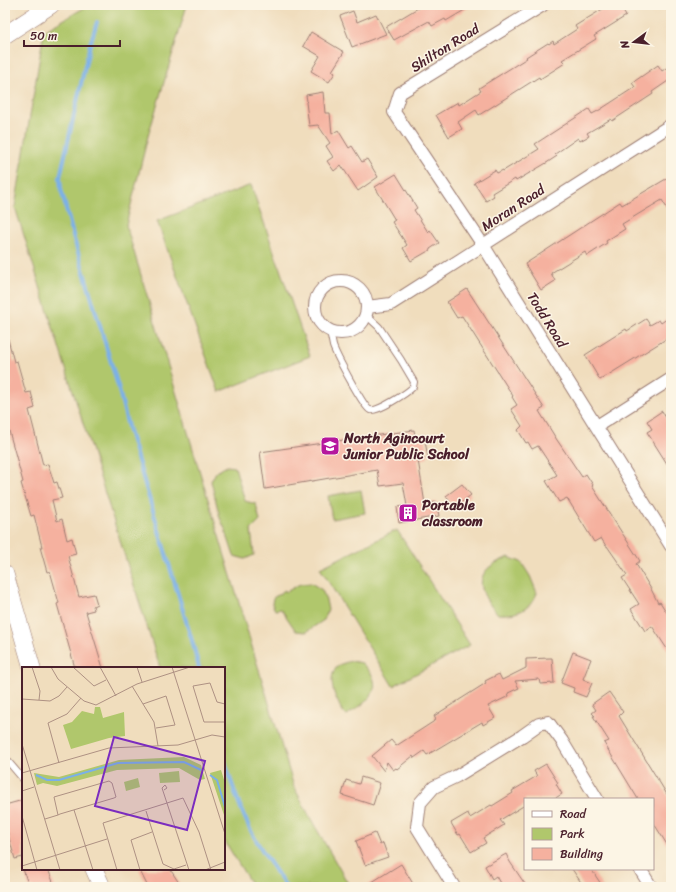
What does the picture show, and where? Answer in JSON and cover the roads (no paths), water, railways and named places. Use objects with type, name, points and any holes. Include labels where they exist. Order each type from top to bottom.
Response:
[{"type":"street","points":[[5,35],[51,5]]},
{"type":"street","name":"Shilton Road","points":[[394,112],[400,93],[543,5]]},
{"type":"street","name":"Todd Road","points":[[394,112],[483,245],[671,546]]},
{"type":"street","name":"Moran Road","points":[[366,311],[391,304],[671,125]]},
{"type":"street","points":[[342,281],[350,283],[362,292],[366,299],[366,311],[363,322],[352,331],[337,333],[330,331],[321,323],[316,312],[317,299],[323,289],[334,282],[342,281]]},
{"type":"street","points":[[597,426],[671,379]]},
{"type":"street","points":[[5,574],[8,596],[32,667]]},
{"type":"street","points":[[454,887],[417,827],[420,803],[434,787],[457,776],[539,724],[548,722],[562,741],[596,798]]},
{"type":"street","points":[[94,870],[102,887]]},
{"type":"street","points":[[641,870],[651,887]]},
{"type":"lane","points":[[330,331],[333,346],[367,409],[378,409],[408,392],[413,387],[414,382],[379,327],[366,311]]},
{"type":"lane","points":[[5,756],[22,778]]},
{"type":"waterway","points":[[97,22],[90,44],[60,177],[61,189],[74,239],[118,386],[129,431],[199,667]]},
{"type":"waterway","points":[[225,762],[242,812],[250,829],[286,887]]},
{"type":"place","name":"North Agincourt Junior Public School","points":[[330,446]]},
{"type":"place","name":"Portable classroom","points":[[408,513]]}]
